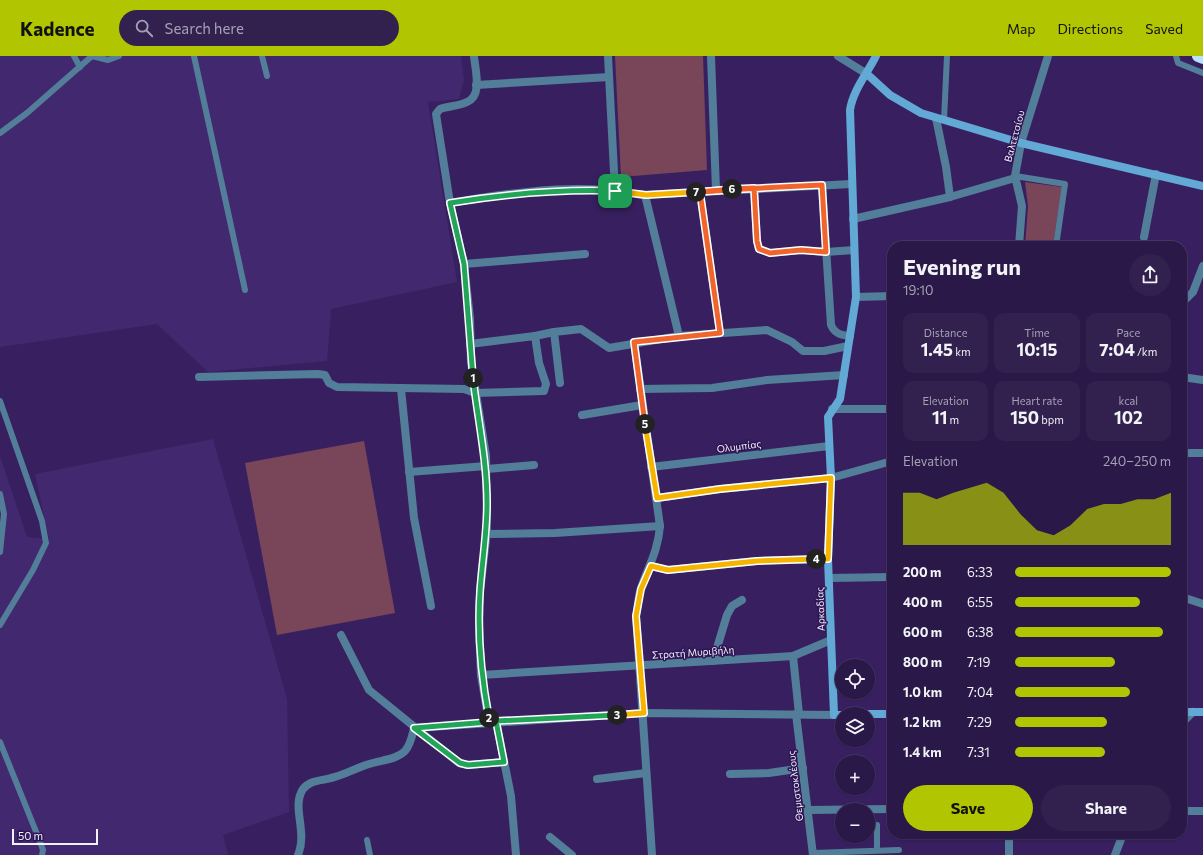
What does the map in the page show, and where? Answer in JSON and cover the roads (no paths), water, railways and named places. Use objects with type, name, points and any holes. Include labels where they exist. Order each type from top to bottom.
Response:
[{"type":"highway","points":[[1198,56],[1203,58]]},
{"type":"street","points":[[474,56],[476,92],[473,99],[466,103],[440,109],[436,114],[450,203],[464,264],[475,393],[486,467],[486,534],[479,613],[481,675],[504,762],[510,796],[516,855]]},
{"type":"street","points":[[608,56],[615,191]]},
{"type":"street","points":[[711,56],[716,190]]},
{"type":"street","points":[[838,56],[867,74],[890,95],[920,113],[1021,143],[1203,186]]},
{"type":"street","name":"Αρκαδίας","points":[[837,707],[831,640],[828,559],[831,478],[828,417],[840,399],[856,297],[851,184],[850,110],[854,93],[867,74],[876,56]]},
{"type":"street","name":"Βαλτετσίου","points":[[1019,241],[1022,206],[1015,177],[1021,143],[1048,56]]},
{"type":"street","points":[[476,85],[609,77]]},
{"type":"street","points":[[940,119],[950,198]]},
{"type":"street","points":[[1144,237],[1156,174]]},
{"type":"street","points":[[853,219],[950,198],[1015,177]]},
{"type":"street","points":[[450,203],[490,196],[540,191],[615,191],[646,195],[716,190],[851,184]]},
{"type":"street","points":[[822,185],[831,325],[834,331],[850,336]]},
{"type":"street","points":[[754,188],[757,241],[759,249],[770,253],[801,250],[826,252],[854,250]]},
{"type":"street","points":[[700,192],[720,333]]},
{"type":"street","points":[[646,195],[679,336]]},
{"type":"street","points":[[464,264],[585,254]]},
{"type":"street","points":[[1187,298],[1193,292],[1203,266]]},
{"type":"street","points":[[856,297],[887,296]]},
{"type":"street","points":[[470,344],[581,329],[608,348],[634,342],[679,336],[767,330],[792,342],[803,351],[810,352],[848,346]]},
{"type":"street","points":[[554,332],[560,383]]},
{"type":"street","points":[[200,377],[318,374],[325,375],[329,383],[337,387],[464,389],[475,393],[544,391],[546,384],[539,363],[535,336]]},
{"type":"street","points":[[634,342],[660,526],[658,544],[651,566],[641,589],[636,616],[644,713],[646,773],[652,855]]},
{"type":"street","points":[[640,389],[712,388],[767,380],[844,375]]},
{"type":"street","points":[[1187,378],[1203,380]]},
{"type":"street","points":[[401,388],[414,518],[431,606]]},
{"type":"street","points":[[582,415],[642,405]]},
{"type":"street","points":[[832,409],[887,409]]},
{"type":"street","name":"Ολυμπίας","points":[[651,466],[829,446]]},
{"type":"street","points":[[1187,453],[1203,453]]},
{"type":"street","points":[[657,498],[720,489],[831,478],[887,462]]},
{"type":"street","points":[[409,472],[534,465]]},
{"type":"street","points":[[486,534],[555,533],[660,526]]},
{"type":"street","points":[[651,566],[668,570],[757,561],[828,559]]},
{"type":"street","points":[[829,578],[887,577]]},
{"type":"street","points":[[1187,599],[1203,604]]},
{"type":"street","points":[[713,661],[726,615],[732,606],[742,600]]},
{"type":"street","points":[[342,635],[369,690],[414,728],[460,763],[468,765],[504,762]]},
{"type":"street","name":"Στρατή Μυριβήλη","points":[[481,675],[792,656],[831,640]]},
{"type":"street","name":"Θεμιστοκλέους","points":[[792,656],[813,854]]},
{"type":"street","points":[[1187,712],[1203,712]]},
{"type":"street","points":[[1187,719],[1193,712]]},
{"type":"street","points":[[414,728],[644,713],[835,715]]},
{"type":"street","points":[[875,714],[887,714]]},
{"type":"street","points":[[298,855],[302,835],[298,805],[301,794],[306,786],[315,781],[335,778],[369,764],[397,757],[408,747],[414,728]]},
{"type":"street","points":[[730,774],[769,773],[803,768]]},
{"type":"street","points":[[597,779],[646,773]]},
{"type":"street","points":[[808,810],[887,809]]},
{"type":"street","points":[[1187,811],[1203,811]]},
{"type":"street","points":[[550,837],[572,855]]},
{"type":"street","points":[[1009,839],[1009,855]]},
{"type":"street","points":[[1115,855],[1121,839]]},
{"type":"lane","points":[[74,56],[80,67]]},
{"type":"lane","points":[[0,133],[27,113],[92,56],[108,60],[119,56]]},
{"type":"lane","points":[[194,56],[245,290]]},
{"type":"lane","points":[[262,56],[267,76]]},
{"type":"lane","points":[[940,119],[947,56]]},
{"type":"lane","points":[[1176,56],[1178,63],[1203,73]]},
{"type":"lane","points":[[1015,177],[1066,184],[1057,241]]},
{"type":"lane","points":[[0,400],[46,536],[46,544],[33,570],[0,625]]},
{"type":"lane","points":[[0,494],[4,514],[0,550]]},
{"type":"lane","points":[[0,742],[39,839],[43,850],[42,855]]},
{"type":"lane","points":[[877,825],[877,850]]},
{"type":"lane","points":[[367,840],[370,855]]},
{"type":"lane","points":[[813,854],[899,850]]}]
